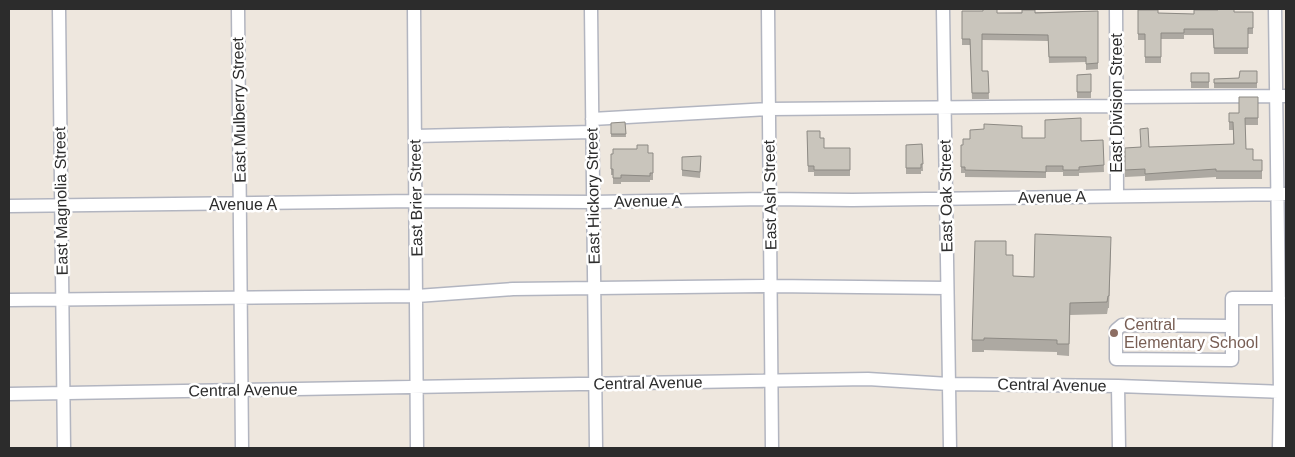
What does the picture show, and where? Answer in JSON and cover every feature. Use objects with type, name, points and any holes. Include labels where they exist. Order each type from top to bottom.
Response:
[{"type":"street","name":"East Magnolia Street","points":[[59,9],[64,448]]},
{"type":"street","name":"East Mulberry Street","points":[[238,9],[242,448]]},
{"type":"street","name":"East Brier Street","points":[[414,9],[417,448]]},
{"type":"street","name":"East Hickory Street","points":[[591,9],[596,448]]},
{"type":"street","name":"East Ash Street","points":[[768,9],[772,448]]},
{"type":"street","name":"East Oak Street","points":[[943,9],[950,448]]},
{"type":"street","name":"East Division Street","points":[[1116,9],[1117,196]]},
{"type":"street","points":[[1275,9],[1281,96],[1282,194],[1279,298],[1283,392],[1279,448]]},
{"type":"street","points":[[592,119],[769,109],[945,108],[1281,96]]},
{"type":"street","points":[[415,136],[592,132]]},
{"type":"street","name":"Avenue A","points":[[9,206],[416,201],[852,200],[1282,194]]},
{"type":"street","points":[[9,300],[417,296],[513,289],[771,286],[948,288]]},
{"type":"street","points":[[1232,326],[1122,325],[1116,330],[1116,359],[1232,360],[1232,326],[1232,298],[1279,298]]},
{"type":"street","name":"Central Avenue","points":[[9,394],[868,379],[949,384],[1118,386],[1283,392]]},
{"type":"street","points":[[1118,386],[1119,448]]},
{"type":"building","points":[[983,9],[997,9],[997,13],[1022,13],[1022,10],[1035,10],[1035,13],[1098,11],[1098,63],[1086,64],[1086,57],[1049,57],[1048,35],[982,34],[982,71],[988,71],[989,93],[972,93],[970,39],[962,39],[962,11],[983,11]]},
{"type":"building","points":[[1234,9],[1234,12],[1253,12],[1253,28],[1248,28],[1248,48],[1214,48],[1213,29],[1184,29],[1184,33],[1161,33],[1161,57],[1145,57],[1145,34],[1138,34],[1138,10],[1158,10],[1158,13],[1194,14],[1194,10]]},
{"type":"building","points":[[1240,71],[1257,71],[1257,83],[1214,83],[1214,79],[1239,78]]},
{"type":"building","points":[[1191,73],[1209,73],[1209,82],[1191,82]]},
{"type":"building","points":[[1091,74],[1091,92],[1077,92],[1077,75]]},
{"type":"building","points":[[1239,97],[1258,97],[1258,118],[1245,118],[1246,149],[1253,149],[1253,160],[1262,160],[1262,171],[1216,171],[1216,169],[1145,174],[1145,169],[1125,170],[1125,148],[1141,147],[1140,129],[1148,128],[1149,147],[1234,144],[1233,122],[1229,122],[1229,113],[1239,113]]},
{"type":"building","points":[[1081,118],[1081,141],[1103,140],[1104,165],[1079,167],[1079,170],[1063,170],[1063,166],[1046,166],[1046,172],[965,170],[965,167],[961,167],[961,145],[963,145],[963,139],[970,139],[970,130],[984,129],[984,124],[1022,126],[1022,138],[1045,138],[1045,120]]},
{"type":"building","points":[[625,122],[626,134],[611,134],[611,123]]},
{"type":"building","points":[[807,131],[820,131],[820,138],[824,138],[824,148],[850,148],[850,170],[814,170],[814,166],[808,166]]},
{"type":"building","points":[[922,144],[923,164],[921,164],[921,168],[906,168],[906,145]]},
{"type":"building","points":[[637,145],[648,145],[648,153],[653,153],[653,173],[650,173],[650,176],[621,175],[621,178],[613,178],[611,154],[613,154],[613,149],[637,149]]},
{"type":"building","points":[[701,156],[700,172],[682,170],[682,157]]},
{"type":"building","points":[[1035,234],[1111,237],[1109,296],[1107,302],[1070,303],[1069,344],[1057,344],[1057,340],[984,338],[984,340],[972,340],[975,241],[1006,241],[1006,255],[1013,255],[1013,276],[1034,277]]},
{"type":"place","name":"Central Elementary School","points":[[1114,333]]}]
